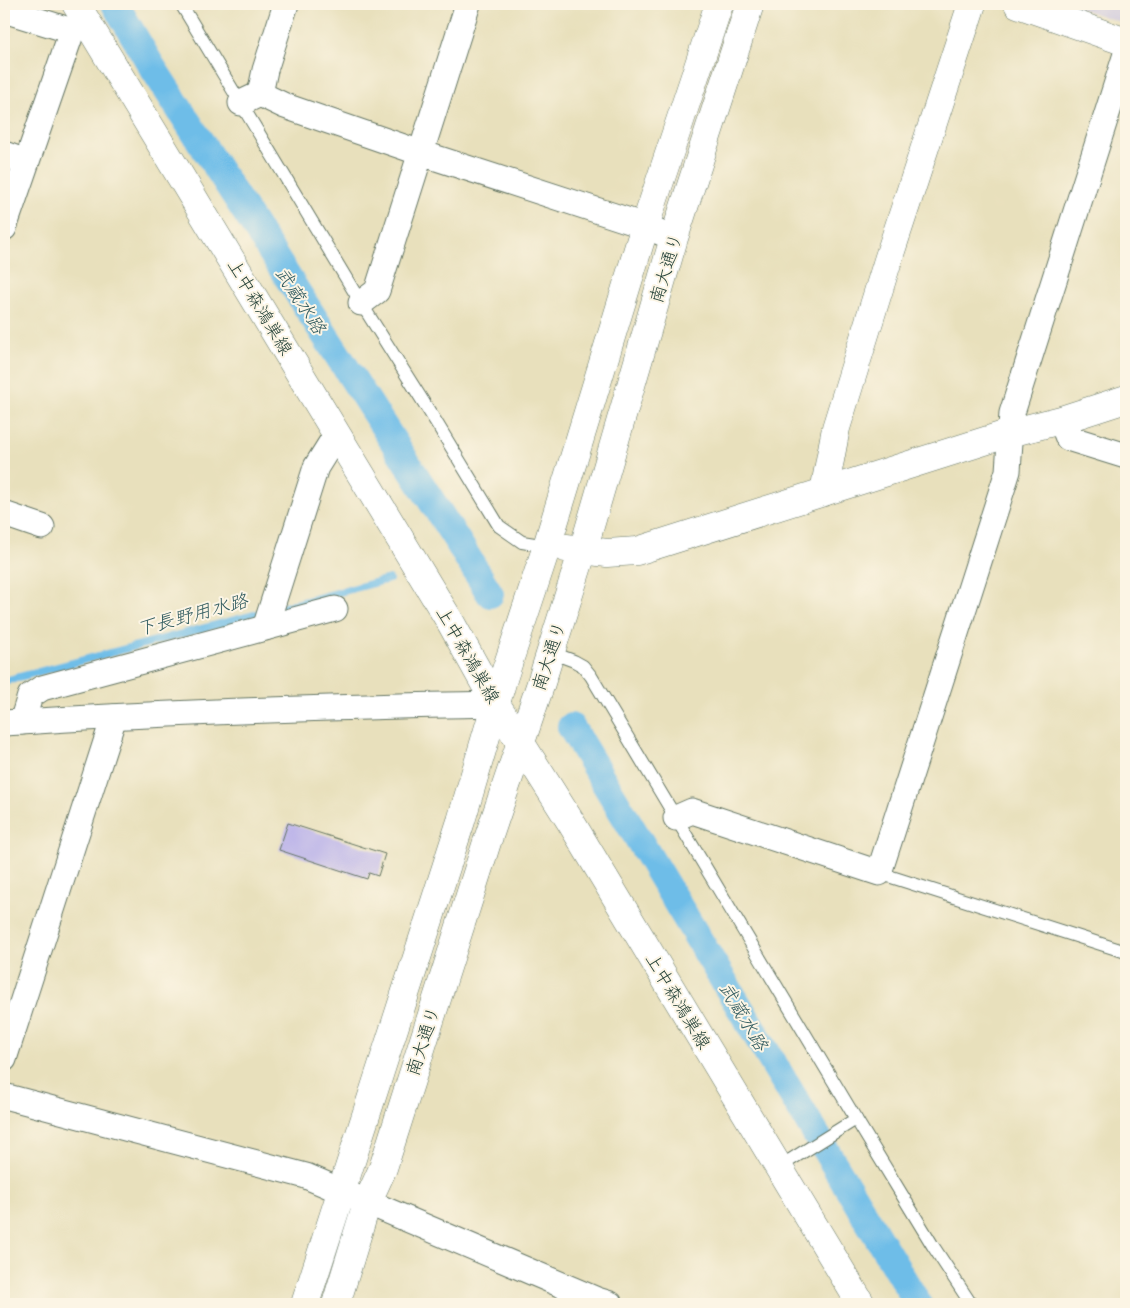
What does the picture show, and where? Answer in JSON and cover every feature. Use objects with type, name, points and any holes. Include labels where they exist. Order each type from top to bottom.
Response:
[{"type":"street","points":[[286,4],[265,70],[251,98],[285,106],[421,153],[646,226],[674,238]]},
{"type":"street","points":[[361,303],[377,291],[468,4]]},
{"type":"street","name":"南大通り","points":[[305,1304],[461,821],[646,226],[719,4]]},
{"type":"street","name":"南大通り","points":[[336,1304],[368,1203],[383,1168],[583,550],[674,238],[750,4]]},
{"type":"street","points":[[824,492],[836,428],[888,260],[972,4]]},
{"type":"street","points":[[1018,4],[1126,42]]},
{"type":"street","points":[[4,10],[79,19],[15,158],[4,228]]},
{"type":"street","name":"上中森鴻巣線","points":[[79,19],[451,623],[496,704],[572,824],[861,1304]]},
{"type":"street","points":[[676,818],[692,811],[879,873],[1008,471],[1012,414],[1126,54]]},
{"type":"street","points":[[547,546],[607,553],[637,552],[1010,433],[1061,420],[1126,399]]},
{"type":"street","points":[[1061,420],[1068,438],[1126,456]]},
{"type":"street","points":[[268,617],[316,467],[336,435]]},
{"type":"street","points":[[4,514],[42,527]]},
{"type":"street","points":[[13,722],[30,696],[42,688],[268,617],[335,609]]},
{"type":"street","points":[[13,722],[377,706],[496,704]]},
{"type":"street","points":[[4,1059],[114,717]]},
{"type":"street","points":[[4,1096],[306,1176],[610,1304]]},
{"type":"lane","points":[[181,4],[251,98],[361,303],[499,526],[522,542],[547,546]]},
{"type":"lane","points":[[550,652],[583,666],[591,676],[856,1120],[970,1304]]},
{"type":"lane","points":[[879,873],[1126,952]]},
{"type":"lane","points":[[779,1167],[856,1120]]},
{"type":"shaded area","points":[[1067,4],[1126,4],[1126,24]]},
{"type":"building","points":[[288,823],[385,854],[378,876],[369,873],[367,879],[279,850]]},
{"type":"waterway","name":"武蔵水路","points":[[115,4],[151,65],[490,594]]},
{"type":"waterway","name":"下長野用水路","points":[[276,609],[389,579]]},
{"type":"waterway","name":"下長野用水路","points":[[4,681],[265,612]]},
{"type":"waterway","name":"武蔵水路","points":[[571,727],[918,1304]]}]
